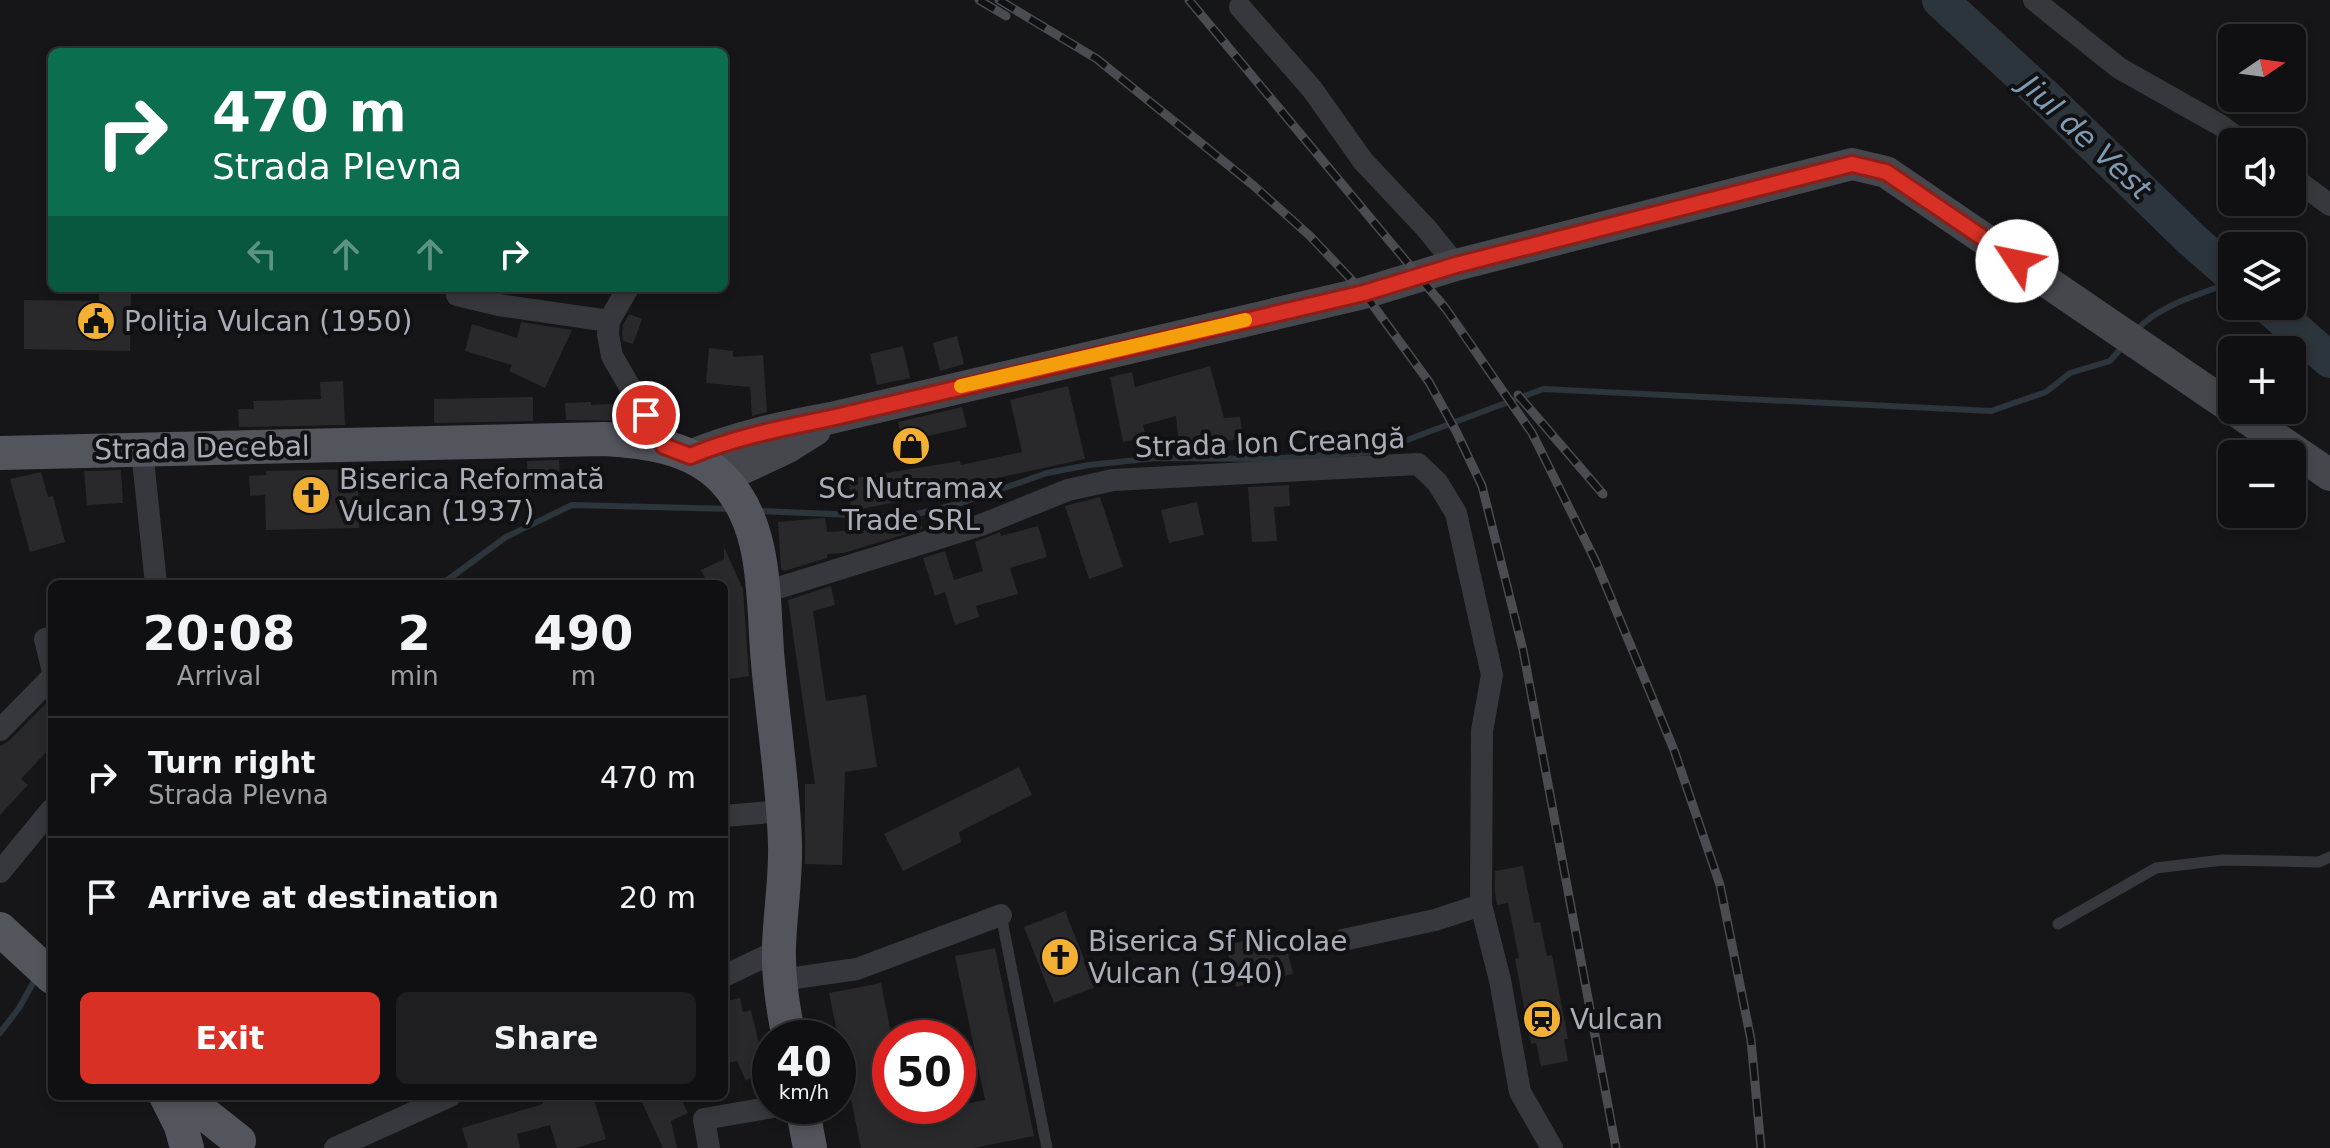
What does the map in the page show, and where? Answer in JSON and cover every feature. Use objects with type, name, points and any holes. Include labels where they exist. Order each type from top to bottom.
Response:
[{"type":"main road","points":[[677,451],[1364,293],[1456,265],[1852,164],[1886,172],[2218,399]]},
{"type":"main road","points":[[737,500],[788,447],[831,418]]},
{"type":"main road","points":[[2255,424],[2330,475]]},
{"type":"main road","name":"Strada Decebal","points":[[0,453],[604,439],[628,440],[677,451]]},
{"type":"main road","points":[[677,451],[737,500],[765,592],[767,652],[786,847],[780,965],[787,1020]]},
{"type":"main road","points":[[3,931],[48,973]]},
{"type":"main road","points":[[168,1100],[181,1126],[187,1148]]},
{"type":"main road","points":[[187,1100],[244,1144]]},
{"type":"main road","points":[[805,1124],[810,1148]]},
{"type":"main road","points":[[200,1148],[215,1139],[244,1144]]},
{"type":"street","points":[[2034,0],[2119,68],[2224,128]]},
{"type":"street","points":[[1240,7],[1312,89],[1363,161],[1456,265]]},
{"type":"street","points":[[2306,187],[2330,205]]},
{"type":"street","points":[[626,292],[609,321],[608,334],[617,368],[677,451]]},
{"type":"street","points":[[457,295],[499,305],[609,321]]},
{"type":"street","points":[[142,450],[156,580]]},
{"type":"street","name":"Strada Ion Creangă","points":[[765,592],[981,525],[1068,490],[1113,480],[1418,464],[1437,482],[1456,513],[1492,675],[1482,731],[1481,905],[1500,980],[1520,1092],[1552,1148]]},
{"type":"street","points":[[0,730],[48,681]]},
{"type":"street","points":[[728,816],[783,811]]},
{"type":"street","points":[[0,872],[48,814]]},
{"type":"street","points":[[1343,940],[1435,920],[1481,905]]},
{"type":"street","points":[[728,975],[780,965],[857,969],[1001,915]]},
{"type":"street","points":[[335,1148],[405,1105],[430,1100]]},
{"type":"street","points":[[709,1148],[704,1119],[752,1111]]},
{"type":"lane","points":[[2058,924],[2156,868],[2223,860],[2319,862],[2330,857]]},
{"type":"lane","points":[[1001,915],[1047,1148]]},
{"type":"building","points":[[99,293],[131,294],[130,351],[24,349],[24,300],[99,301]]},
{"type":"building","points":[[629,314],[642,319],[633,344],[623,341],[623,325]]},
{"type":"building","points":[[521,322],[572,330],[545,388],[509,371],[512,365],[465,351],[472,324],[517,338]]},
{"type":"building","points":[[957,336],[964,364],[940,371],[933,343]]},
{"type":"building","points":[[903,346],[910,378],[877,385],[870,354]]},
{"type":"building","points":[[709,348],[733,351],[733,357],[763,355],[767,412],[752,416],[750,387],[706,383]]},
{"type":"building","points":[[1210,366],[1224,418],[1240,417],[1243,439],[1179,445],[1176,416],[1143,425],[1146,437],[1123,442],[1110,377],[1132,372],[1135,387]]},
{"type":"building","points":[[343,381],[345,425],[239,427],[238,409],[254,409],[253,401],[321,399],[320,382]]},
{"type":"building","points":[[1068,386],[1085,459],[965,485],[966,488],[851,511],[849,479],[960,461],[961,465],[1022,452],[1010,400]]},
{"type":"building","points":[[533,397],[533,421],[434,423],[434,399]]},
{"type":"building","points":[[591,402],[591,405],[623,403],[634,421],[566,420],[565,403]]},
{"type":"building","points":[[962,407],[967,427],[902,442],[898,422]]},
{"type":"building","points":[[559,460],[561,489],[528,491],[527,461]]},
{"type":"building","points":[[358,469],[359,528],[266,530],[265,495],[250,496],[249,476],[266,475],[266,471]]},
{"type":"building","points":[[121,470],[123,503],[87,505],[84,471]]},
{"type":"building","points":[[41,472],[48,497],[53,496],[65,542],[30,552],[10,479]]},
{"type":"building","points":[[1289,485],[1290,506],[1274,507],[1277,541],[1252,542],[1248,487]]},
{"type":"building","points":[[1100,497],[1123,567],[1089,579],[1065,506]]},
{"type":"building","points":[[1197,502],[1204,535],[1169,543],[1161,510]]},
{"type":"building","points":[[825,518],[827,532],[922,526],[922,529],[844,553],[827,554],[827,558],[784,571],[781,568],[778,522]]},
{"type":"building","points":[[1038,526],[1047,557],[1010,568],[1018,594],[976,606],[979,617],[955,625],[945,592],[935,596],[923,558],[945,551],[954,580],[983,571],[975,542],[1000,532],[1001,536]]},
{"type":"building","points":[[724,547],[743,589],[749,676],[728,679],[728,580],[706,580],[701,570],[724,559]]},
{"type":"building","points":[[831,586],[835,605],[813,611],[826,701],[866,695],[877,767],[845,772],[842,865],[805,864],[805,784],[815,784],[788,600]]},
{"type":"building","points":[[48,701],[48,750],[21,779],[28,785],[0,815],[0,746],[10,740]]},
{"type":"building","points":[[1019,767],[1032,795],[959,832],[961,842],[903,871],[884,834]]},
{"type":"building","points":[[1523,866],[1534,923],[1540,922],[1547,956],[1552,955],[1568,1039],[1564,1039],[1568,1061],[1541,1066],[1536,1043],[1531,1044],[1508,903],[1497,905],[1495,893],[1495,871]]},
{"type":"building","name":"Biserica Sf Nicolae Vulcan (1940)","points":[[1065,911],[1095,987],[1054,1003],[1024,927]]},
{"type":"building","points":[[1270,935],[1274,956],[1288,953],[1293,974],[1236,987],[1226,945]]},
{"type":"building","points":[[995,948],[1034,1136],[974,1148],[861,1148],[856,1124],[856,1020],[835,1020],[829,993],[881,983],[888,1020],[872,1020],[872,1124],[976,1124],[976,1102],[985,1100],[976,1057],[976,1020],[968,1020],[955,956]]},
{"type":"building","points":[[740,998],[743,1012],[751,1010],[753,1020],[752,1076],[746,1081],[737,1061],[728,1063],[728,1001]]},
{"type":"building","points":[[542,1100],[594,1100],[606,1139],[576,1148],[557,1148],[550,1125],[517,1134],[520,1148],[468,1148],[462,1128],[543,1104]]},
{"type":"building","points":[[641,1100],[682,1100],[688,1113],[671,1121],[677,1148],[663,1148]]},
{"type":"waterway","name":"Jiul de Vest","points":[[1940,0],[2218,263]]},
{"type":"waterway","points":[[2137,330],[2169,307],[2218,287]]},
{"type":"waterway","name":"Jiul de Vest","points":[[2284,320],[2330,360]]},
{"type":"waterway","points":[[759,511],[905,517],[961,503],[1047,473],[1089,465],[1156,458],[1266,459],[1375,452],[1543,389],[1991,411],[2046,392],[2070,373],[2110,361],[2124,345]]},
{"type":"waterway","points":[[447,580],[506,537],[572,505],[732,509]]},
{"type":"waterway","points":[[0,1033],[37,976]]},
{"type":"railway","points":[[979,0],[1006,16]]},
{"type":"railway","points":[[999,0],[1097,59],[1254,186],[1310,236],[1364,293],[1429,382],[1456,431],[1482,486],[1523,650],[1616,1148]]},
{"type":"railway","points":[[1189,0],[1446,309],[1532,433],[1596,562],[1674,750],[1720,885],[1751,1040],[1761,1148]]},
{"type":"railway","points":[[1518,395],[1603,494]]},
{"type":"slow traffic","points":[[961,386],[1245,320]]},
{"type":"place","name":"Poliția Vulcan (1950)","points":[[96,321]]},
{"type":"place","name":"SC Nutramax Trade SRL","points":[[911,446]]},
{"type":"place","name":"Biserica Reformată Vulcan (1937)","points":[[311,495]]},
{"type":"place","name":"Biserica Sf Nicolae Vulcan (1940)","points":[[1060,957]]},
{"type":"place","name":"Vulcan","points":[[1542,1019]]},
{"type":"route","points":[[646,415],[664,446],[690,456],[761,431],[831,418],[1364,293],[1456,265],[1834,166],[1852,164],[1886,172],[2017,261]]}]
